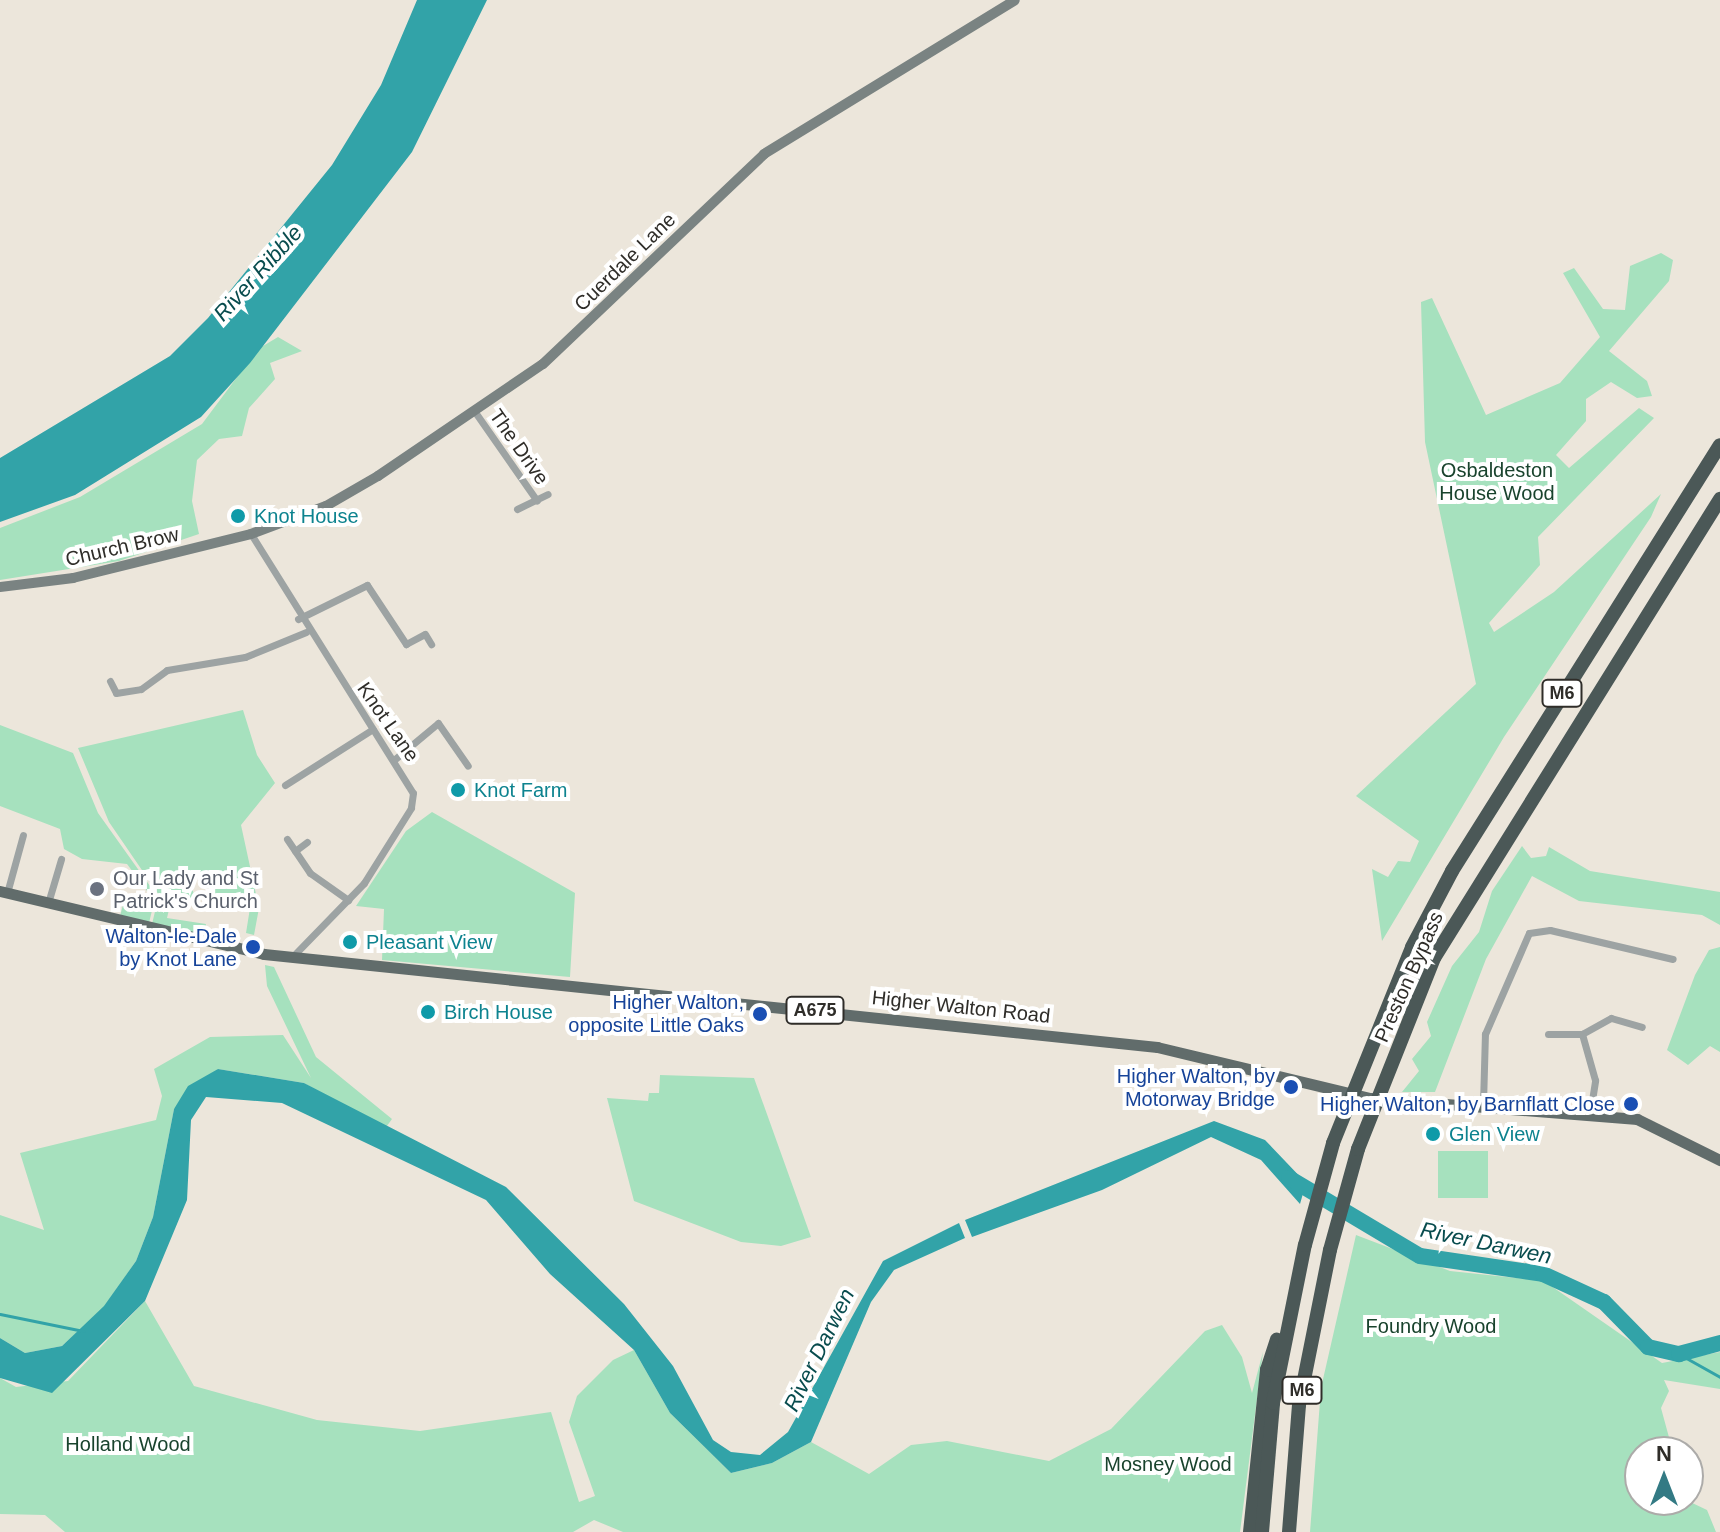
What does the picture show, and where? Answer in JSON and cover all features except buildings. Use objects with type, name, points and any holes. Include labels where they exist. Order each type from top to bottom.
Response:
[{"type":"highway","name":"Preston Bypass","points":[[1296,1283],[1333,1143],[1412,947],[1452,871],[1720,445]]},
{"type":"highway","name":"Preston Bypass","points":[[1289,1532],[1299,1405],[1330,1250],[1358,1149],[1434,958],[1720,499]]},
{"type":"highway","points":[[1250,1532],[1267,1370],[1296,1283]]},
{"type":"highway","name":"M6","points":[[1262,1532],[1273,1403],[1296,1283]]},
{"type":"main road","name":"Cuerdale Lane","points":[[251,534],[326,506],[475,412],[543,364],[764,154],[1015,0]]},
{"type":"main road","name":"Church Brow","points":[[0,587],[73,578],[251,534]]},
{"type":"main road","name":"Higher Walton Road","points":[[3,892],[47,905],[292,957],[1157,1047],[1370,1098],[1483,1104],[1637,1119],[1720,1160]]},
{"type":"street","name":"The Drive","points":[[475,412],[537,501]]},
{"type":"street","points":[[517,509],[548,494]]},
{"type":"street","name":"Knot Lane","points":[[251,534],[306,632],[412,787],[411,808],[348,900],[292,957]]},
{"type":"street","points":[[298,619],[367,585],[406,644],[425,634],[431,644]]},
{"type":"street","points":[[110,681],[116,693],[141,689],[167,670],[245,657],[306,632]]},
{"type":"street","points":[[395,759],[438,723],[468,766]]},
{"type":"street","points":[[285,785],[373,729]]},
{"type":"street","points":[[3,892],[23,835]]},
{"type":"street","points":[[287,839],[310,873],[348,900]]},
{"type":"street","points":[[295,851],[307,842]]},
{"type":"street","points":[[47,905],[61,859]]},
{"type":"street","points":[[1483,1104],[1485,1034],[1529,933],[1550,930],[1673,959]]},
{"type":"street","points":[[1548,1034],[1582,1034],[1611,1018],[1642,1027]]},
{"type":"street","points":[[1582,1034],[1595,1080],[1590,1113]]},
{"type":"green space","name":"Osbaldeston House Wood","points":[[1661,253],[1673,260],[1669,281],[1609,351],[1647,381],[1652,396],[1637,398],[1611,382],[1586,399],[1586,421],[1556,455],[1569,468],[1639,408],[1654,418],[1538,537],[1540,565],[1489,623],[1494,632],[1554,592],[1661,494],[1651,517],[1504,737],[1382,941],[1372,869],[1388,877],[1398,861],[1410,862],[1419,841],[1356,796],[1476,684],[1425,442],[1421,302],[1432,298],[1486,415],[1560,383],[1600,337],[1563,273],[1574,268],[1603,309],[1625,310],[1630,266]]},
{"type":"green space","points":[[278,337],[302,351],[270,363],[275,379],[249,408],[242,436],[219,439],[197,460],[192,501],[199,534],[119,561],[0,580],[0,528],[80,497],[202,424],[258,349]]},
{"type":"green space","points":[[243,710],[257,755],[275,783],[241,825],[259,908],[254,935],[246,933],[250,908],[212,901],[213,881],[180,870],[177,881],[191,884],[196,902],[172,897],[167,918],[206,924],[204,936],[152,924],[159,895],[109,822],[78,748]]},
{"type":"green space","points":[[0,725],[73,753],[98,813],[155,893],[149,923],[120,916],[124,901],[153,899],[127,864],[82,859],[64,849],[60,829],[0,806]]},
{"type":"green space","points":[[432,812],[575,893],[570,977],[382,960],[384,909],[356,906],[406,831]]},
{"type":"green space","points":[[1522,846],[1531,858],[1546,856],[1549,847],[1590,871],[1720,892],[1720,925],[1702,915],[1579,901],[1532,876],[1486,959],[1435,1092],[1402,1092],[1419,1071],[1412,1059],[1431,1036],[1427,1022],[1452,966],[1479,932],[1492,891]]},
{"type":"green space","points":[[1720,947],[1720,1052],[1710,1046],[1688,1065],[1667,1050],[1695,975],[1709,950]]},
{"type":"green space","points":[[265,965],[274,967],[316,1057],[392,1119],[384,1130],[304,1083],[218,1069],[174,1109],[153,1217],[136,1261],[104,1307],[62,1346],[25,1353],[0,1338],[0,1215],[44,1230],[20,1153],[156,1120],[162,1096],[154,1069],[210,1037],[283,1035],[311,1078],[267,986]]},
{"type":"green space","points":[[660,1075],[754,1078],[811,1237],[781,1246],[741,1242],[634,1201],[607,1098],[648,1101],[649,1093],[659,1093]]},
{"type":"green space","points":[[1438,1151],[1488,1151],[1488,1198],[1438,1198]]},
{"type":"green space","name":"Foundry Wood","points":[[1356,1235],[1450,1271],[1544,1281],[1662,1363],[1720,1352],[1720,1389],[1664,1380],[1669,1391],[1661,1408],[1669,1436],[1624,1436],[1624,1516],[1704,1516],[1704,1509],[1716,1532],[1310,1532],[1321,1388]]},
{"type":"green space","points":[[145,1301],[194,1386],[317,1420],[420,1431],[551,1412],[579,1502],[595,1496],[569,1422],[577,1396],[613,1360],[634,1350],[670,1413],[731,1473],[772,1463],[811,1442],[869,1474],[911,1445],[947,1441],[1049,1461],[1111,1429],[1205,1331],[1222,1325],[1242,1357],[1252,1393],[1263,1352],[1240,1532],[623,1532],[594,1520],[573,1532],[65,1532],[45,1515],[0,1514],[0,1378],[16,1387],[68,1381]]},
{"type":"water","name":"River Ribble","points":[[417,0],[487,0],[412,152],[250,363],[201,417],[75,495],[0,522],[0,458],[170,356],[208,318],[332,165],[381,85]]},
{"type":"water","name":"River Darwen","points":[[218,1069],[304,1083],[506,1187],[624,1304],[673,1366],[713,1440],[731,1452],[760,1455],[788,1432],[883,1261],[959,1223],[965,1238],[894,1270],[871,1302],[811,1442],[772,1463],[731,1473],[670,1413],[634,1350],[550,1274],[486,1200],[282,1103],[206,1097],[191,1120],[187,1200],[145,1301],[52,1393],[0,1378],[0,1338],[25,1353],[62,1346],[104,1306],[136,1261],[153,1217],[174,1109],[188,1086]]},
{"type":"water","points":[[1214,1121],[1265,1140],[1306,1183],[1300,1204],[1261,1160],[1211,1137],[1102,1190],[972,1237],[965,1220]]},
{"type":"waterway","name":"River Darwen","points":[[1289,1178],[1420,1256],[1543,1274],[1604,1302],[1648,1347],[1679,1354],[1720,1343]]},
{"type":"waterway","points":[[0,1314],[83,1331]]},
{"type":"waterway","points":[[1679,1354],[1720,1377]]},
{"type":"place","name":"Knot House","points":[[238,516]]},
{"type":"place","name":"Knot Farm","points":[[458,790]]},
{"type":"place","name":"Our Lady and St Patrick's Church","points":[[97,889]]},
{"type":"place","name":"Pleasant View","points":[[350,942]]},
{"type":"place","name":"Walton-le-Dale by Knot Lane","points":[[253,947]]},
{"type":"place","name":"Birch House","points":[[428,1012]]},
{"type":"place","name":"Higher Walton, opposite Little Oaks","points":[[760,1014]]},
{"type":"place","name":"Higher Walton, by Motorway Bridge","points":[[1291,1087]]},
{"type":"place","name":"Higher Walton, by Barnflatt Close","points":[[1631,1104]]},
{"type":"place","name":"Glen View","points":[[1433,1134]]},
{"type":"park label","name":"Holland Wood","points":[[128,1444]]},
{"type":"park label","name":"Mosney Wood","points":[[1168,1464]]}]
